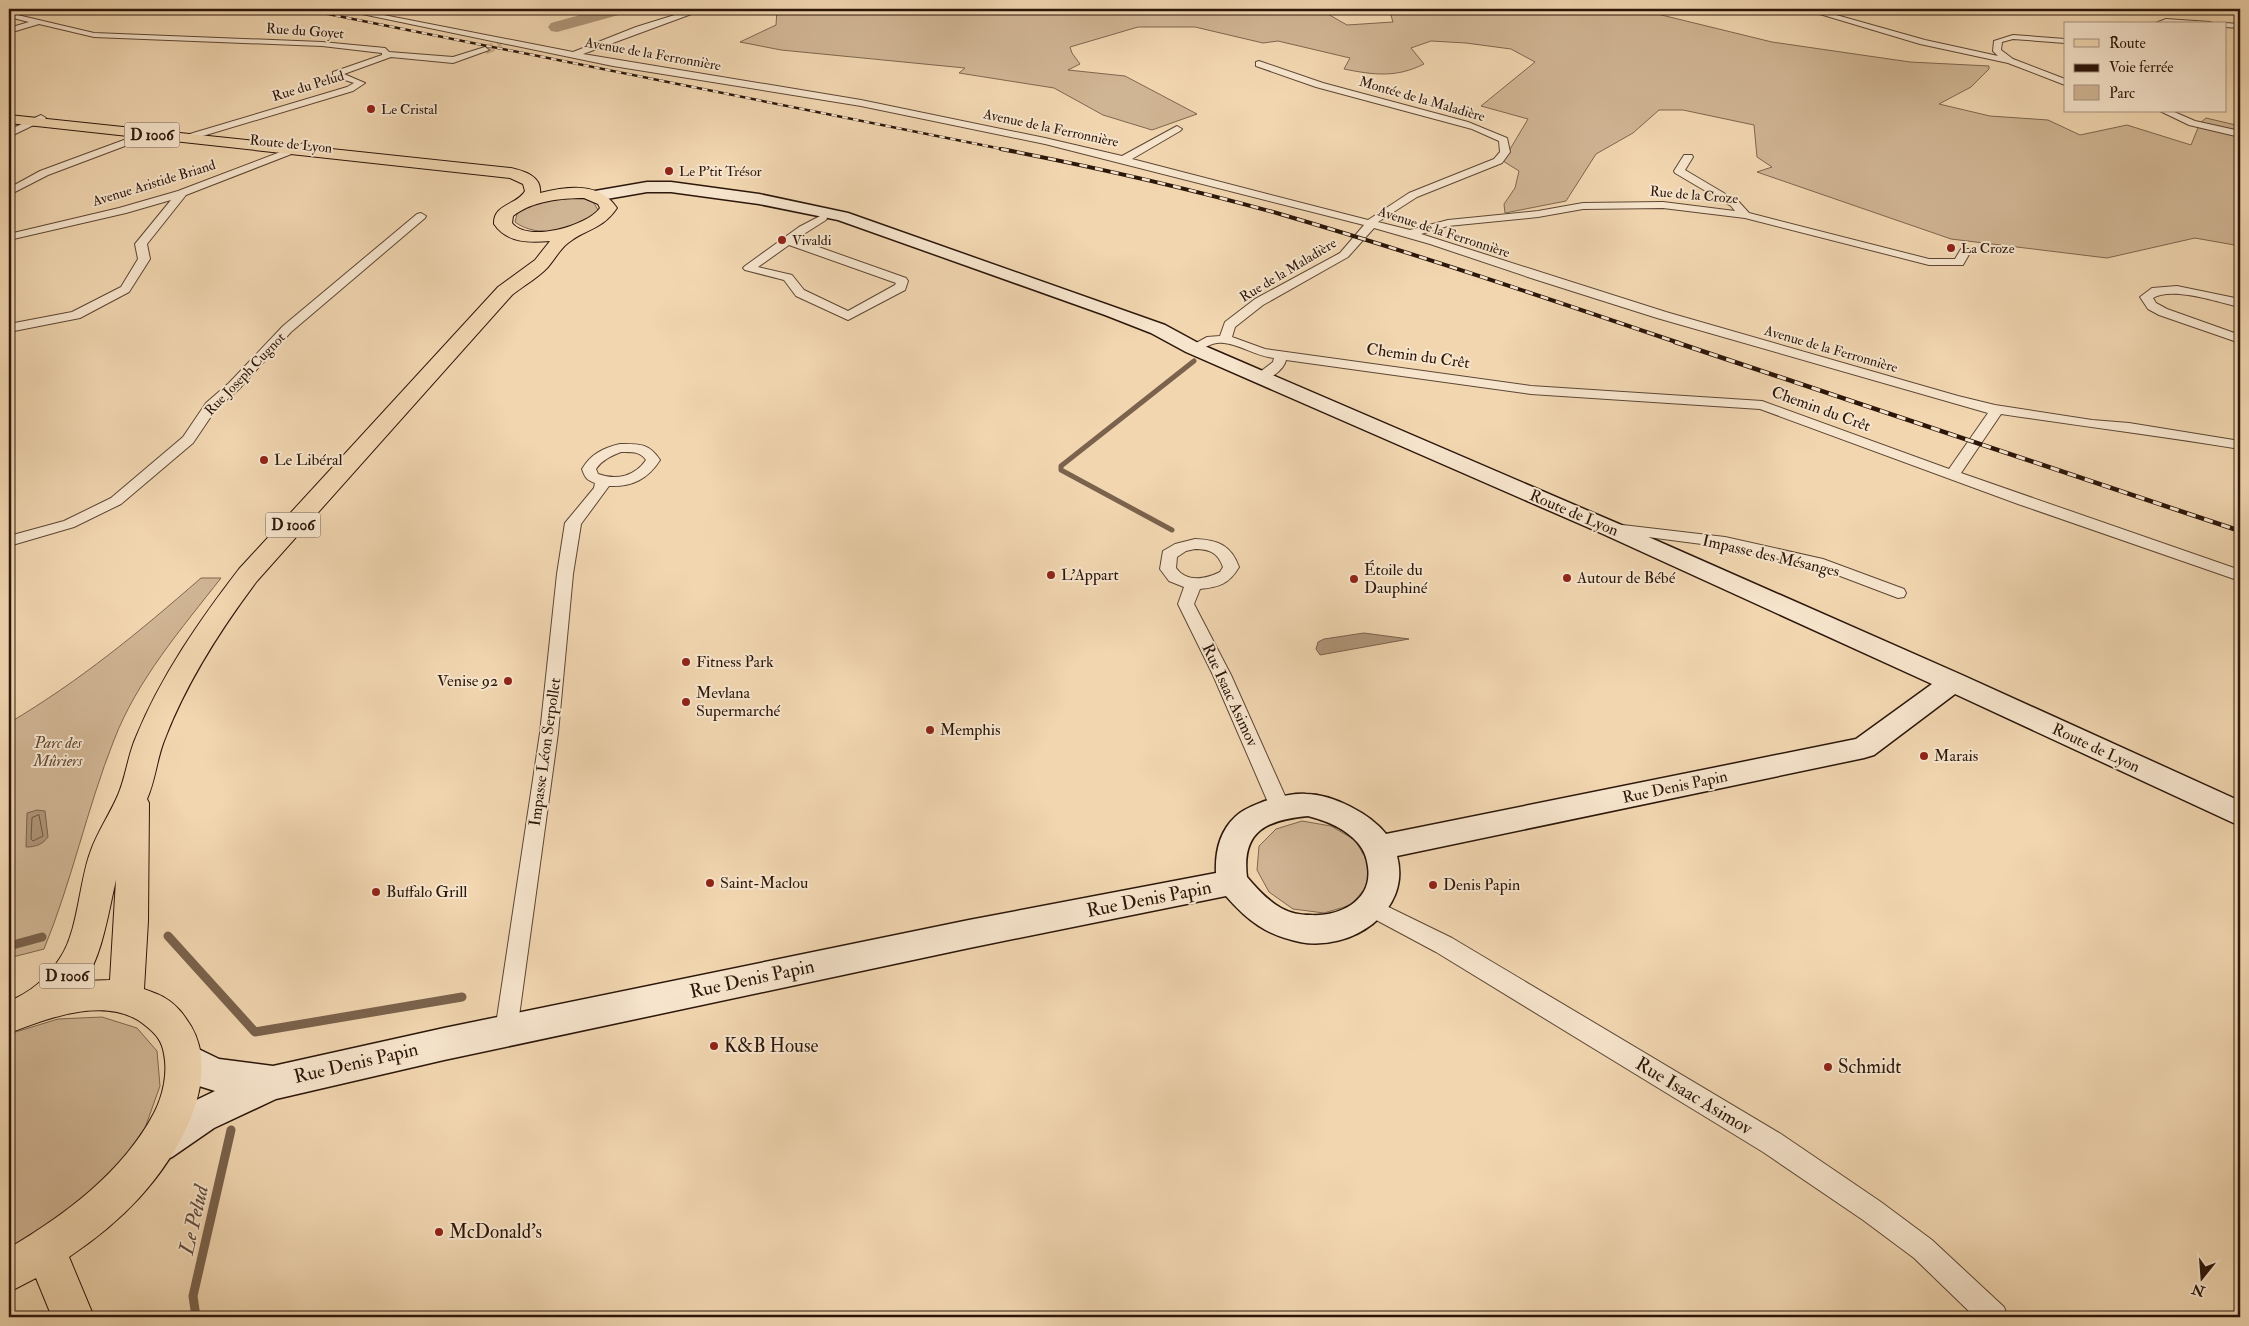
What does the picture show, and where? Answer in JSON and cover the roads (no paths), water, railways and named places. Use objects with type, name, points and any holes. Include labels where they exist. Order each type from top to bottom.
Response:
[{"type":"main road","name":"Route de Lyon","points":[[9,114],[37,120],[512,173],[528,179],[532,183],[533,191],[526,202]]},
{"type":"main road","name":"D 1006","points":[[9,119],[37,120]]},
{"type":"main road","name":"Route de Lyon","points":[[300,148],[528,170],[541,176],[566,193]]},
{"type":"main road","points":[[595,196],[647,187],[671,187],[758,199],[842,216],[1112,311],[1158,329],[1193,348]]},
{"type":"main road","points":[[610,208],[603,199],[595,196],[566,193],[526,202],[507,212],[503,218],[503,224],[515,233],[526,236],[548,236],[571,232],[603,219],[610,208],[634,196],[656,192],[752,204],[822,218],[860,228],[1057,298],[1150,335],[1193,348]]},
{"type":"main road","name":"D 1006","points":[[21,1012],[52,994],[76,966],[87,934],[106,852],[134,794],[150,738],[171,692],[213,621],[248,575],[505,291],[541,264],[560,240],[571,232]]},
{"type":"main road","name":"D 1006","points":[[505,291],[529,252],[530,246],[526,236]]},
{"type":"main road","name":"Route de Lyon","points":[[1193,348],[1611,529],[2240,814]]},
{"type":"main road","name":"Route de Lyon","points":[[1952,682],[2240,804]]},
{"type":"main road","name":"Rue Denis Papin","points":[[1378,848],[1864,748],[1952,682]]},
{"type":"main road","name":"D 1006","points":[[126,999],[132,913],[134,794]]},
{"type":"main road","points":[[1308,805],[1337,812],[1361,827],[1378,848],[1385,869],[1383,889],[1372,908],[1354,922],[1330,929],[1304,929],[1278,922],[1256,909],[1234,882],[1231,870],[1232,849],[1241,830],[1258,815],[1280,807],[1308,805]]},
{"type":"main road","name":"Rue Denis Papin","points":[[155,1146],[201,1116],[272,1082],[969,934],[1234,882]]},
{"type":"main road","points":[[9,1271],[45,1250],[84,1223],[124,1186],[155,1146],[173,1114],[183,1084],[184,1058],[176,1030],[156,1010],[126,999],[98,996],[67,1000],[21,1012]]},
{"type":"main road","name":"Rue Denis Papin","points":[[184,1058],[212,1074],[231,1079],[272,1082]]},
{"type":"main road","points":[[45,1250],[73,1317]]},
{"type":"street","name":"Avenue de la Ferronnière","points":[[342,9],[505,43],[861,103],[1124,160],[1410,234],[1526,274],[1710,330],[1935,394],[1995,408],[2240,445]]},
{"type":"street","points":[[574,55],[639,29],[701,9]]},
{"type":"street","points":[[1807,9],[1922,42],[2010,61],[2064,82]]},
{"type":"street","name":"Rue du Goyet","points":[[9,15],[94,35],[322,44],[385,51],[387,55],[453,60],[485,50]]},
{"type":"street","points":[[9,31],[38,22]]},
{"type":"street","points":[[2163,22],[2181,22]]},
{"type":"street","points":[[2226,25],[2240,26]]},
{"type":"street","points":[[2010,61],[1997,50],[1998,41],[2013,37],[2064,41]]},
{"type":"street","name":"Rue du Pelud","points":[[192,136],[350,89],[361,83],[336,74],[387,55]]},
{"type":"street","name":"Montée de la Maladière","points":[[1259,64],[1310,81],[1459,122],[1494,134],[1504,140],[1505,152],[1498,161],[1412,195],[1376,218],[1372,224]]},
{"type":"street","points":[[2166,112],[2192,123],[2240,134]]},
{"type":"street","points":[[9,134],[37,120]]},
{"type":"street","points":[[1124,160],[1177,129]]},
{"type":"street","points":[[9,192],[44,174],[154,132]]},
{"type":"street","name":"Avenue Aristide Briand","points":[[9,237],[122,211],[182,193],[300,148]]},
{"type":"street","points":[[1688,157],[1679,171],[1735,204],[1745,215]]},
{"type":"street","points":[[9,328],[76,315],[125,289],[144,259],[141,244],[182,193]]},
{"type":"street","name":"Rue de la Croze","points":[[1410,234],[1425,228],[1448,223],[1538,214],[1583,206],[1663,205],[1745,215],[1929,262],[1959,264],[1965,252]]},
{"type":"street","name":"Rue Joseph Cugnot","points":[[9,541],[69,524],[116,501],[188,440],[211,406],[234,386],[287,329],[421,216]]},
{"type":"street","points":[[788,240],[902,281],[901,286],[848,316],[800,293],[788,278],[749,268],[788,240],[822,218]]},
{"type":"street","name":"Rue de la Maladière","points":[[1225,339],[1229,326],[1277,292],[1344,255],[1372,224]]},
{"type":"street","points":[[2240,303],[2177,290],[2156,290],[2146,297],[2152,306],[2163,312],[2240,339]]},
{"type":"street","points":[[1193,348],[1211,340],[1225,339]]},
{"type":"street","name":"Chemin du Crêt","points":[[1225,339],[1246,348],[1281,356],[1389,369],[1532,390],[1762,405],[1952,475],[2240,576]]},
{"type":"street","points":[[1261,378],[1279,364],[1281,356]]},
{"type":"street","points":[[1952,475],[1996,412],[1995,408]]},
{"type":"street","name":"Impasse Léon Serpollet","points":[[506,1031],[549,733],[565,574],[573,523],[601,489],[603,482]]},
{"type":"street","name":"Impasse des Mésanges","points":[[1611,529],[1724,542],[1823,564],[1898,593]]},
{"type":"street","name":"Rue Isaac Asimov","points":[[1193,584],[1186,604],[1222,675],[1280,807]]},
{"type":"street","name":"Rue Isaac Asimov","points":[[1372,908],[1444,945],[1772,1143],[1872,1211],[1923,1249],[1994,1317]]},
{"type":"water","points":[[1364,633],[1409,639],[1320,655],[1316,649],[1318,642],[1324,639]]},
{"type":"water","points":[[37,810],[45,811],[48,837],[38,845],[26,847],[27,813]]},
{"type":"waterway","points":[[557,27],[620,9]]},
{"type":"waterway","points":[[1172,530],[1061,470],[1061,466],[1194,361]]},
{"type":"waterway","points":[[168,936],[255,1032],[462,997]]},
{"type":"waterway","name":"Le Pelud","points":[[9,946],[42,937]]},
{"type":"waterway","name":"Le Pelud","points":[[196,1317],[193,1296],[231,1130]]},
{"type":"tunnel","points":[[485,50],[501,44]]},
{"type":"railway","points":[[303,9],[1007,150]]},
{"type":"railway","points":[[1001,149],[1141,178],[1280,214],[1430,260],[1679,343]]},
{"type":"railway","points":[[1675,342],[2240,531]]},
{"type":"place","name":"Le Cristal","points":[[371,109]]},
{"type":"place","name":"Le P'tit Trésor","points":[[669,171]]},
{"type":"place","name":"Vivaldi","points":[[782,240]]},
{"type":"place","name":"La Croze","points":[[1951,248]]},
{"type":"place","name":"Le Libéral","points":[[264,460]]},
{"type":"place","name":"L'Appart","points":[[1051,575]]},
{"type":"place","name":"Autour de Bébé","points":[[1567,578]]},
{"type":"place","name":"Étoile du Dauphiné","points":[[1354,579]]},
{"type":"place","name":"Fitness Park","points":[[686,662]]},
{"type":"place","name":"Venise 92","points":[[508,681]]},
{"type":"place","name":"Mevlana Supermarché","points":[[686,702]]},
{"type":"place","name":"Memphis","points":[[930,730]]},
{"type":"place","name":"Marais","points":[[1924,756]]},
{"type":"place","name":"Saint-Maclou","points":[[710,883]]},
{"type":"place","name":"Denis Papin","points":[[1433,885]]},
{"type":"place","name":"Buffalo Grill","points":[[376,892]]},
{"type":"place","name":"K&B House","points":[[714,1046]]},
{"type":"place","name":"Schmidt","points":[[1828,1067]]},
{"type":"place","name":"McDonald's","points":[[439,1232]]},
{"type":"park label","name":"Parc des Mûriers","points":[[58,752]]}]
